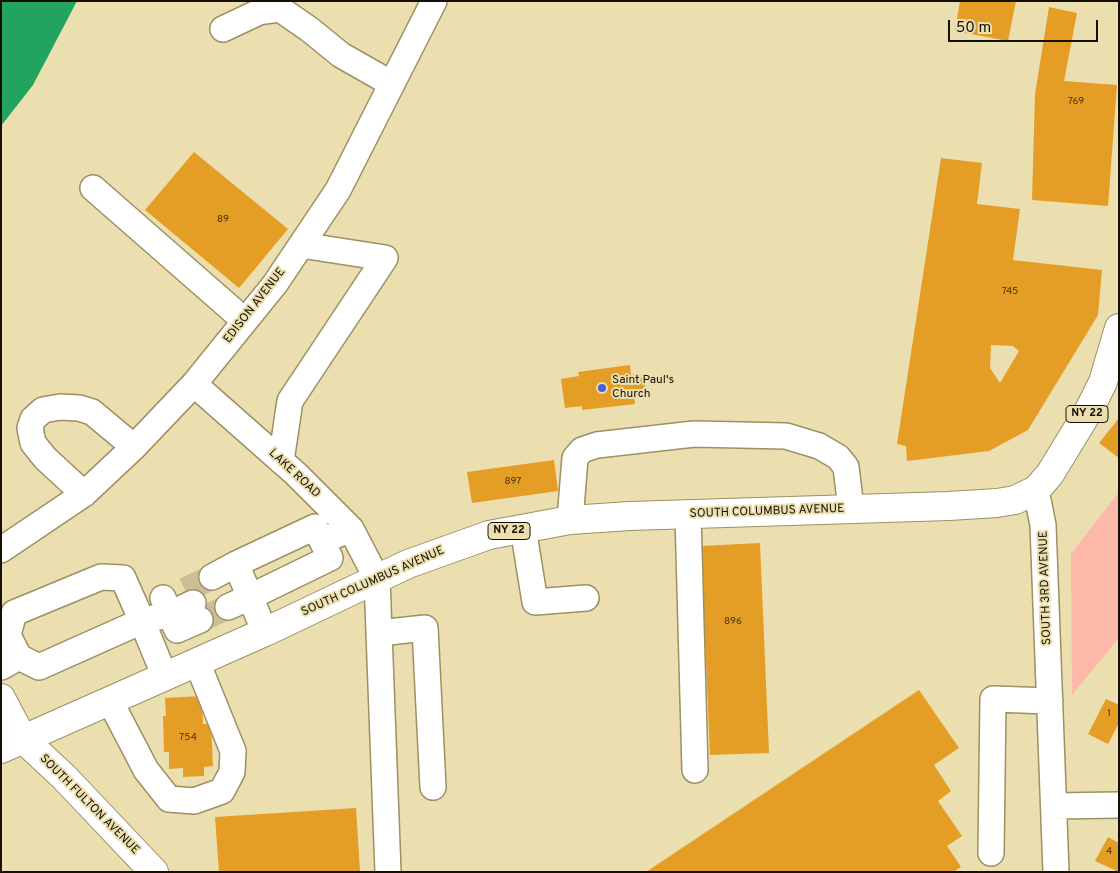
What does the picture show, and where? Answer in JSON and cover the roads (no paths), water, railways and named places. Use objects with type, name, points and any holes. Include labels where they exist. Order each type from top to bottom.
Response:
[{"type":"main road","name":"NY 22","points":[[1036,490],[1050,474],[1089,410],[1103,382],[1119,328]]},
{"type":"main road","name":"SOUTH COLUMBUS AVENUE","points":[[12,744],[265,632],[408,564],[460,544],[523,528],[570,520],[997,503],[1015,500],[1036,490]]},
{"type":"main road","name":"SOUTH FULTON AVENUE","points":[[1,698],[12,744]]},
{"type":"main road","name":"SOUTH FULTON AVENUE","points":[[1,723],[12,744],[64,777],[143,868]]},
{"type":"street","name":"EDISON AVENUE","points":[[1,550],[84,494],[134,448],[194,384],[275,284],[338,190],[434,1]]},
{"type":"street","points":[[223,29],[258,7],[280,9],[341,55],[392,84]]},
{"type":"street","points":[[93,188],[245,321]]},
{"type":"street","points":[[281,461],[290,401],[385,258],[301,245]]},
{"type":"street","name":"LAKE ROAD","points":[[194,384],[281,461],[351,529],[377,579]]},
{"type":"street","points":[[84,494],[45,458],[33,443],[30,428],[33,419],[43,410],[60,407],[79,408],[92,412],[134,448]]},
{"type":"street","points":[[570,520],[575,458],[582,450],[597,446],[694,434],[786,436],[819,446],[838,457],[846,467],[851,509]]},
{"type":"street","name":"SOUTH 3RD AVENUE","points":[[1036,490],[1043,525],[1056,872]]},
{"type":"street","points":[[688,514],[695,770]]},
{"type":"street","points":[[315,527],[330,558],[232,586],[315,527]]},
{"type":"street","points":[[523,528],[535,602],[586,598]]},
{"type":"street","points":[[322,541],[351,529]]},
{"type":"street","points":[[165,677],[142,621],[123,578],[101,577],[14,613],[8,635],[10,662],[39,667],[142,621],[170,614],[163,598],[193,604]]},
{"type":"street","points":[[377,579],[388,872]]},
{"type":"street","points":[[232,586],[265,632]]},
{"type":"street","points":[[379,633],[425,628],[433,787]]},
{"type":"street","points":[[110,701],[146,770],[169,799],[194,802],[222,791],[232,772],[233,751],[197,662]]},
{"type":"street","points":[[991,853],[993,699],[1050,701]]},
{"type":"street","points":[[1054,806],[1119,805]]},
{"type":"tunnel","points":[[185,590],[212,577]]},
{"type":"tunnel","points":[[200,620],[228,607]]},
{"type":"place","name":"Saint Paul's Church","points":[[602,388]]}]
